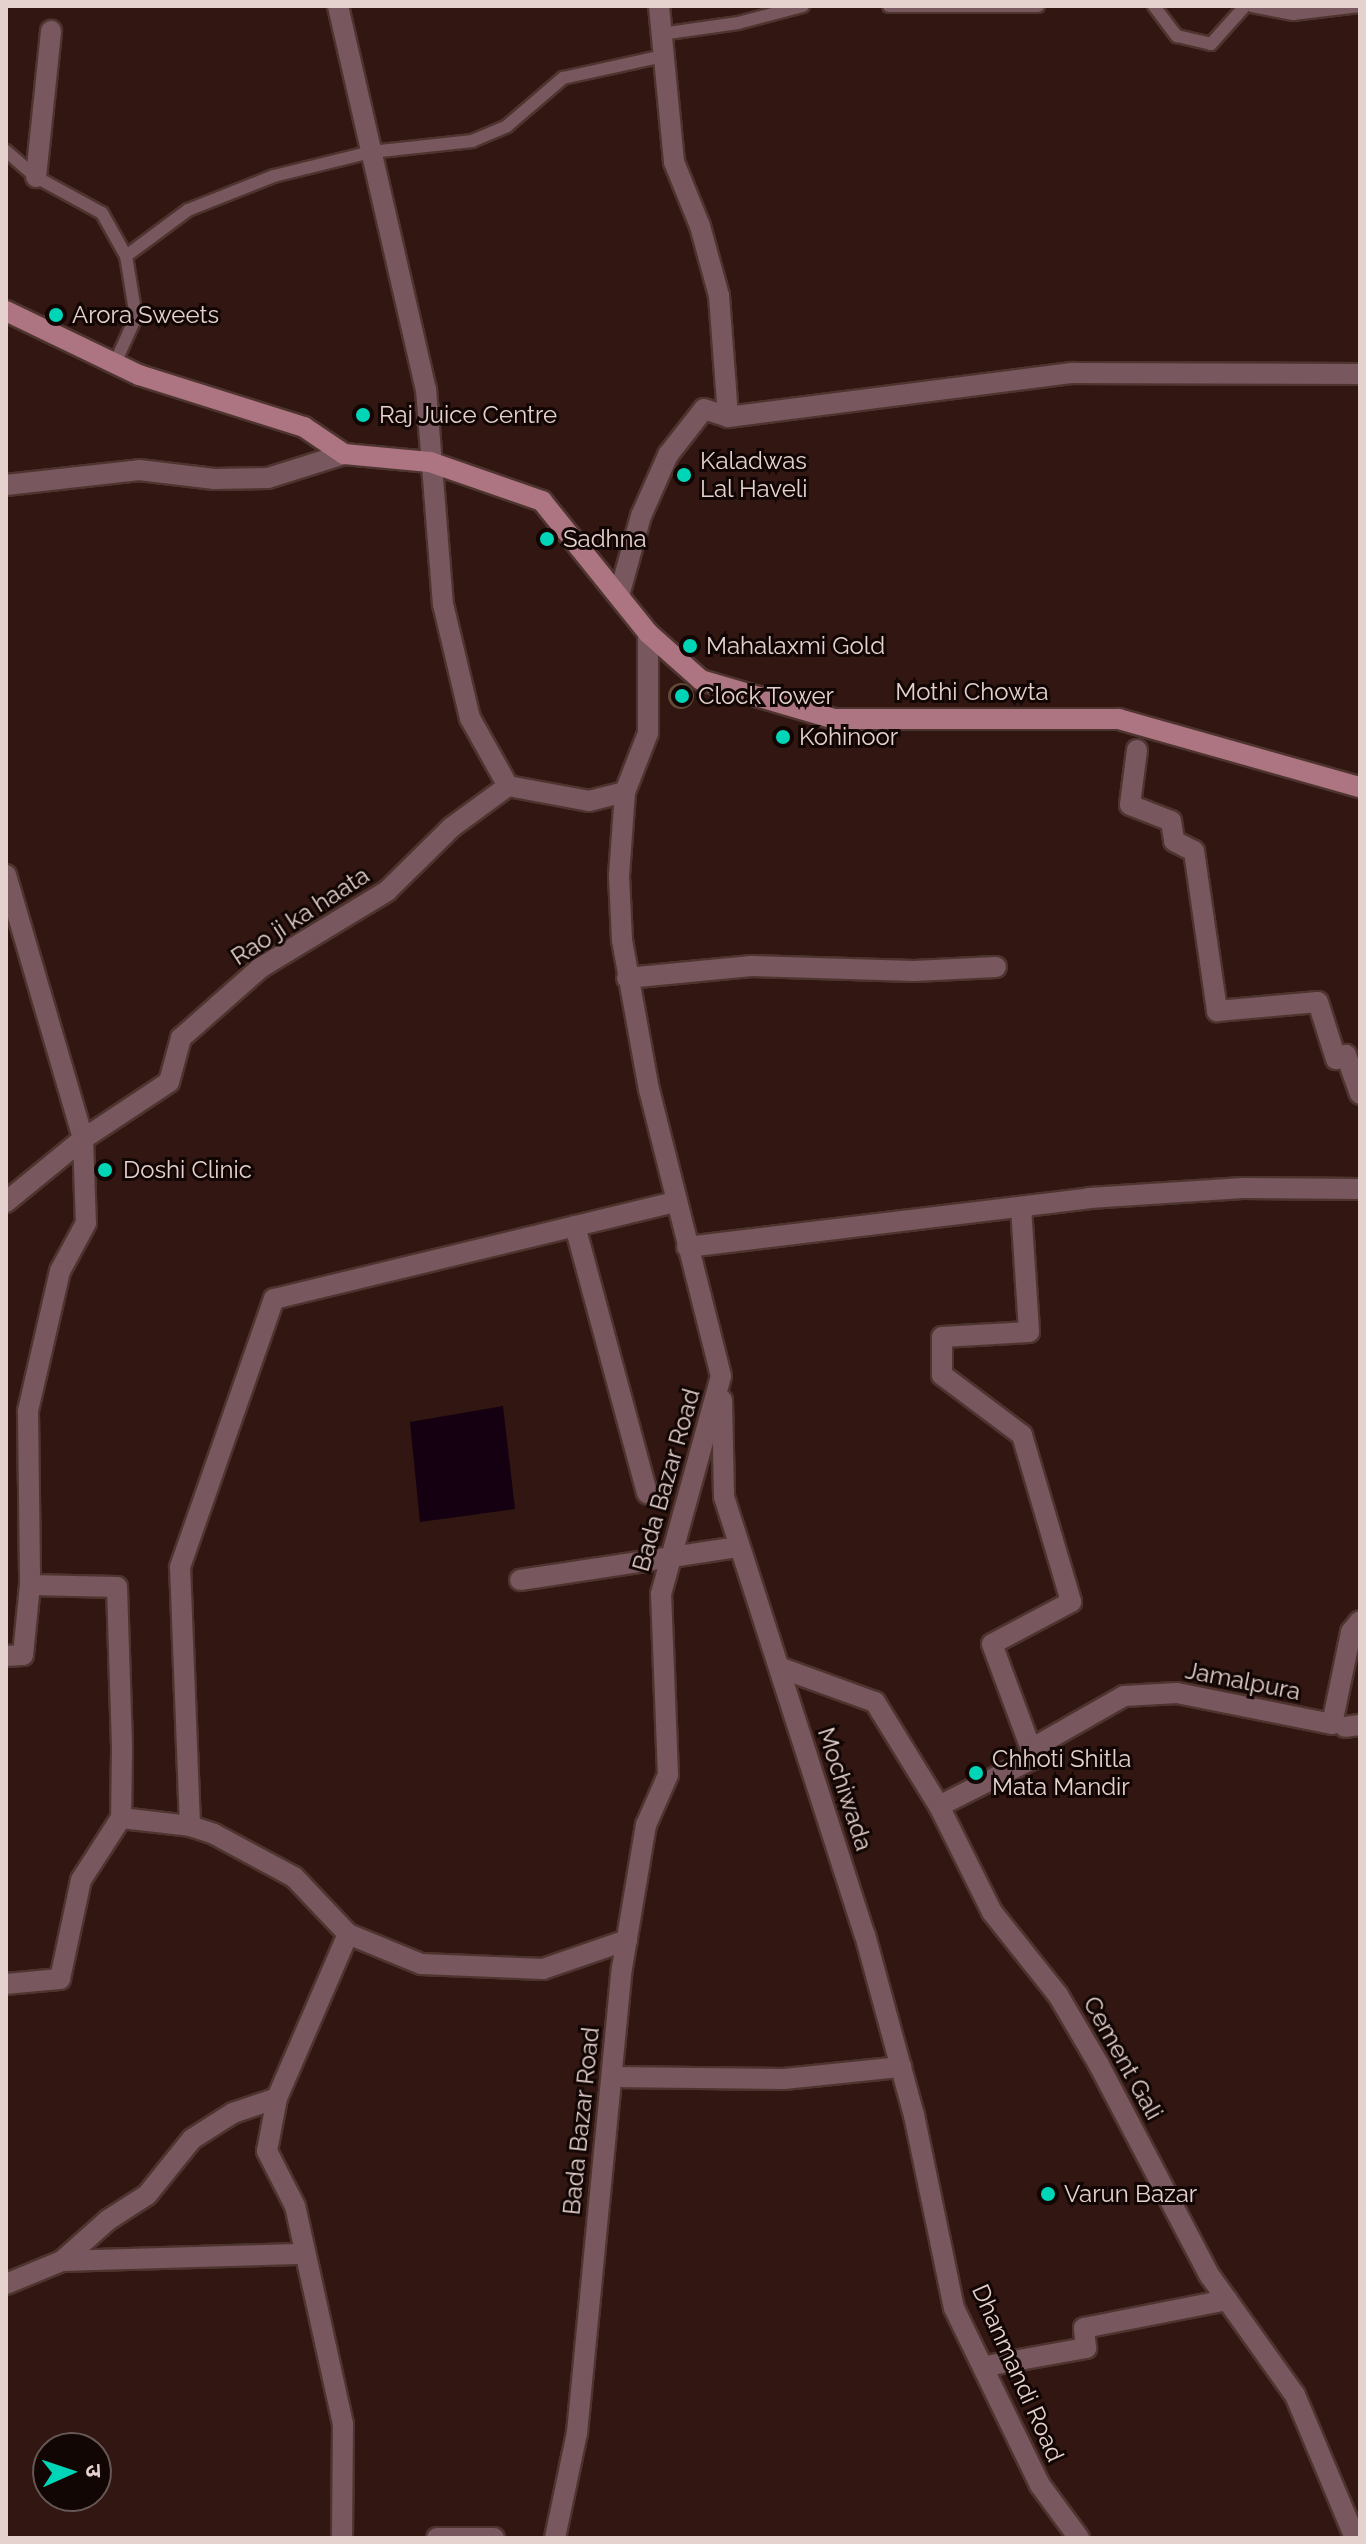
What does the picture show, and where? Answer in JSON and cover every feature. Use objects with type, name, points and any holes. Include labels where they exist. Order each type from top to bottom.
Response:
[{"type":"main road","points":[[6,311],[115,363],[304,427],[344,454]]},
{"type":"main road","name":"Mothi Chowta","points":[[344,454],[430,462],[542,501],[620,592],[648,633],[701,680],[834,719],[1119,719],[1360,787]]},
{"type":"street","points":[[338,6],[426,389],[443,604],[470,718],[508,786],[589,801],[625,792]]},
{"type":"street","points":[[659,6],[674,162],[700,226],[719,296],[728,417]]},
{"type":"street","points":[[36,177],[51,31]]},
{"type":"street","points":[[620,592],[641,516],[668,455],[704,409],[728,417],[1072,373],[1360,374]]},
{"type":"street","points":[[6,485],[139,470],[214,479],[268,478],[344,454]]},
{"type":"street","name":"Bada Bazar Road","points":[[555,2538],[577,2433],[627,1940],[646,1825],[668,1775],[661,1594],[721,1376],[676,1202],[627,978],[619,876],[625,792],[648,733],[648,633]]},
{"type":"street","points":[[1137,750],[1130,805],[1171,821],[1174,841],[1194,851],[1217,1011],[1318,1002],[1336,1059],[1346,1055],[1360,1094]]},
{"type":"street","name":"Rao ji ka haata","points":[[6,1202],[83,1139],[169,1082],[181,1038],[260,968],[387,891],[452,827],[508,786]]},
{"type":"street","points":[[6,875],[83,1139],[86,1223],[60,1271],[28,1411],[30,1585],[23,1655],[6,1656]]},
{"type":"street","points":[[627,978],[751,966],[914,971],[996,967]]},
{"type":"street","points":[[687,1247],[1021,1207],[1243,1188],[1360,1189]]},
{"type":"street","points":[[190,1826],[180,1567],[274,1299],[676,1202]]},
{"type":"street","points":[[1021,1207],[1029,1332],[942,1337],[942,1375],[1022,1435],[1071,1602],[992,1644],[1031,1749]]},
{"type":"street","points":[[575,1226],[647,1493]]},
{"type":"street","name":"Mochiwada","points":[[721,1376],[724,1497],[865,1935],[901,2067],[936,2217]]},
{"type":"street","points":[[520,1580],[670,1560],[739,1547]]},
{"type":"street","points":[[6,1984],[60,1979],[81,1880],[121,1818],[117,1587],[30,1585]]},
{"type":"street","points":[[1345,1725],[1351,1632],[1360,1621]]},
{"type":"street","name":"Cement Gali","points":[[781,1668],[875,1702],[939,1806],[992,1912],[1058,1995],[1227,2300],[1295,2395],[1355,2538]]},
{"type":"street","name":"Jamalpura","points":[[939,1806],[1030,1760],[1031,1749],[1124,1696],[1177,1693],[1345,1725]]},
{"type":"street","points":[[121,1818],[190,1826],[294,1877],[348,1934],[421,1964],[543,1969],[627,1940]]},
{"type":"street","points":[[342,2538],[343,2424],[295,2206],[267,2151],[277,2098],[348,1934]]},
{"type":"street","points":[[612,2077],[784,2079],[901,2067]]},
{"type":"street","points":[[6,2284],[62,2261],[108,2220],[147,2195],[192,2139],[233,2113],[277,2098]]},
{"type":"street","name":"Dhanmandi Road","points":[[936,2217],[954,2308],[986,2366],[1040,2485],[1079,2538]]},
{"type":"street","points":[[62,2261],[305,2254]]},
{"type":"street","points":[[986,2366],[1086,2348],[1084,2328],[1227,2300]]},
{"type":"street","points":[[437,2538],[494,2538]]},
{"type":"lane","points":[[661,34],[738,23],[803,6]]},
{"type":"lane","points":[[889,6],[1038,6]]},
{"type":"lane","points":[[1154,6],[1177,36],[1211,44],[1245,6]]},
{"type":"lane","points":[[1252,6],[1293,14],[1360,6]]},
{"type":"lane","points":[[126,256],[188,210],[274,176],[371,152],[472,141],[507,126],[563,78],[663,56]]},
{"type":"lane","points":[[6,151],[36,177],[102,213],[126,256],[136,317],[115,363]]},
{"type":"shaded area","points":[[503,1406],[515,1509],[420,1522],[410,1422]]},
{"type":"building","name":"Clock Tower","points":[[681,683],[690,687],[694,696],[690,705],[681,709],[672,705],[668,696],[672,687]]},
{"type":"place","name":"Arora Sweets","points":[[56,315]]},
{"type":"place","name":"Raj Juice Centre","points":[[363,415]]},
{"type":"place","name":"Kaladwas Lal Haveli","points":[[684,475]]},
{"type":"place","name":"Sadhna","points":[[547,539]]},
{"type":"place","name":"Mahalaxmi Gold","points":[[690,646]]},
{"type":"place","name":"Clock Tower","points":[[682,696]]},
{"type":"place","name":"Kohinoor","points":[[783,737]]},
{"type":"place","name":"Doshi Clinic","points":[[105,1170]]},
{"type":"place","name":"Chhoti Shitla Mata Mandir","points":[[976,1773]]},
{"type":"place","name":"Varun Bazar","points":[[1048,2194]]}]
